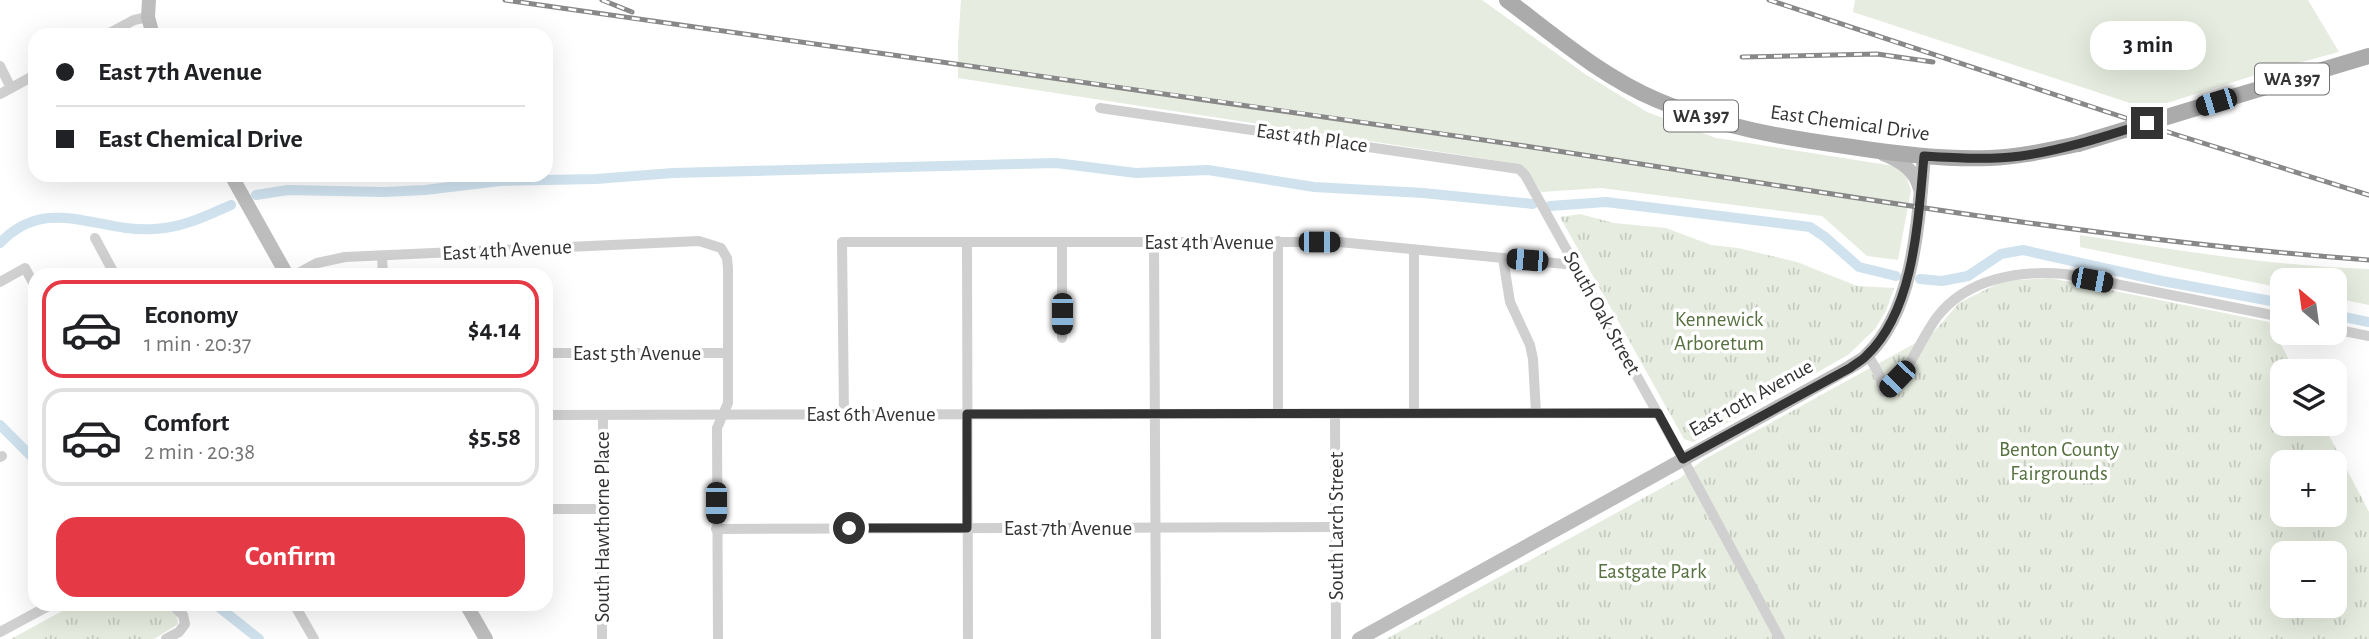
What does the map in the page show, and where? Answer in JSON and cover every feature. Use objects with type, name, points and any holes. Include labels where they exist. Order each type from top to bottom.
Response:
[{"type":"main road","name":"East Chemical Drive","points":[[1507,0],[1595,67],[1655,100],[1717,122],[1792,139],[1924,156],[1987,159],[2023,156],[2078,144],[2369,56]]},
{"type":"street","points":[[149,0],[148,18],[151,28]]},
{"type":"street","points":[[119,28],[134,20],[148,18]]},
{"type":"street","points":[[0,66],[11,88]]},
{"type":"street","points":[[0,94],[28,79]]},
{"type":"street","name":"East 4th Place","points":[[1100,107],[1511,166],[1522,172]]},
{"type":"street","points":[[1876,150],[1895,158],[1909,169],[1917,179],[1921,191]]},
{"type":"street","name":"East 10th Avenue","points":[[1359,639],[1850,368],[1868,355],[1896,313],[1904,293],[1924,156]]},
{"type":"street","name":"South Oak Street","points":[[1522,172],[1658,413],[1780,639]]},
{"type":"street","points":[[235,182],[283,268]]},
{"type":"street","points":[[95,238],[112,268]]},
{"type":"street","name":"East 4th Avenue","points":[[310,268],[332,258],[699,241],[721,248],[727,258],[728,353]]},
{"type":"street","name":"East 4th Avenue","points":[[844,414],[842,242],[1339,242],[1575,265]]},
{"type":"street","points":[[967,242],[968,639]]},
{"type":"street","points":[[1062,242],[1062,338]]},
{"type":"street","points":[[1154,242],[1156,639]]},
{"type":"street","points":[[1278,242],[1278,413]]},
{"type":"street","points":[[1414,250],[1415,413]]},
{"type":"street","points":[[382,256],[383,268]]},
{"type":"street","points":[[1503,258],[1510,302],[1530,345],[1533,359],[1536,413]]},
{"type":"street","points":[[0,282],[25,268],[28,273]]},
{"type":"street","points":[[1868,355],[1879,374],[1884,392],[1908,366],[1939,314],[1952,302],[1993,279],[2038,272],[2065,274],[2270,315]]},
{"type":"street","points":[[2347,332],[2369,336]]},
{"type":"street","points":[[718,639],[717,428],[728,404],[728,353]]},
{"type":"street","name":"East 5th Avenue","points":[[553,354],[728,353]]},
{"type":"street","name":"East 6th Avenue","points":[[553,415],[1658,413]]},
{"type":"street","name":"South Larch Street","points":[[1335,414],[1336,639]]},
{"type":"street","name":"South Hawthorne Place","points":[[602,639],[603,415]]},
{"type":"street","points":[[553,509],[603,509]]},
{"type":"street","name":"East 7th Avenue","points":[[716,529],[1336,527]]},
{"type":"street","points":[[0,632],[39,611]]},
{"type":"street","points":[[166,639],[185,624],[179,611]]},
{"type":"street","points":[[298,611],[314,639]]},
{"type":"street","points":[[470,611],[486,639]]},
{"type":"green space","points":[[961,0],[1482,0],[1585,74],[1647,112],[1716,138],[1894,166],[1905,174],[1911,190],[1898,260],[1867,256],[1822,216],[1601,188],[1541,192],[1527,171],[1513,163],[958,78]]},
{"type":"green space","points":[[1855,0],[2308,0],[2339,52],[2148,109],[1853,12]]},
{"type":"green space","name":"Kennewick Arboretum","points":[[1580,214],[1614,223],[1666,228],[1711,245],[1738,248],[1797,262],[1857,286],[1894,288],[1886,311],[1875,329],[1848,355],[1693,442],[1684,439],[1560,217]]},
{"type":"green space","points":[[2080,235],[2260,261],[2369,269],[2369,305],[2347,300],[2347,268],[2270,268],[2270,286],[2080,247]]},
{"type":"green space","name":"Benton County Fairgrounds","points":[[2050,278],[2269,322],[2270,345],[2281,345],[2289,359],[2270,359],[2270,436],[2329,436],[2337,450],[2270,450],[2270,527],[2347,527],[2347,470],[2369,512],[2369,639],[1386,639],[1680,478],[1703,460],[1932,334],[1959,303],[2003,281]]},
{"type":"green space","points":[[62,611],[171,611],[177,616],[178,624],[154,639],[11,639]]},
{"type":"waterway","points":[[553,180],[673,173],[1056,163],[1136,173],[1208,170],[1314,187],[1423,193],[1533,204]]},
{"type":"waterway","points":[[256,195],[288,190],[425,190],[492,182]]},
{"type":"waterway","points":[[1550,206],[1606,202],[1810,227],[1859,267],[1896,276]]},
{"type":"waterway","points":[[0,243],[18,228],[36,220],[74,219],[133,229],[154,229],[184,224],[231,205]]},
{"type":"waterway","points":[[1920,279],[1942,281],[1968,276],[2001,254],[2023,250],[2162,281],[2270,301]]},
{"type":"waterway","points":[[2347,318],[2369,322]]},
{"type":"waterway","points":[[0,425],[28,453]]},
{"type":"waterway","points":[[224,611],[259,639]]},
{"type":"railway","points":[[505,0],[1398,127],[2052,226],[2263,251],[2369,260]]},
{"type":"railway","points":[[602,0],[632,12]]},
{"type":"railway","points":[[1769,0],[2174,134],[2369,195]]},
{"type":"railway","points":[[1742,57],[1877,54],[1933,62]]},
{"type":"route","points":[[849,528],[967,528],[967,414],[1658,413],[1683,459],[1850,368],[1868,355],[1896,313],[1904,293],[1919,206],[1924,156],[1987,159],[2023,156],[2078,144],[2147,123]]},
{"type":"park label","name":"Eastgate Park","points":[[1652,571]]}]
